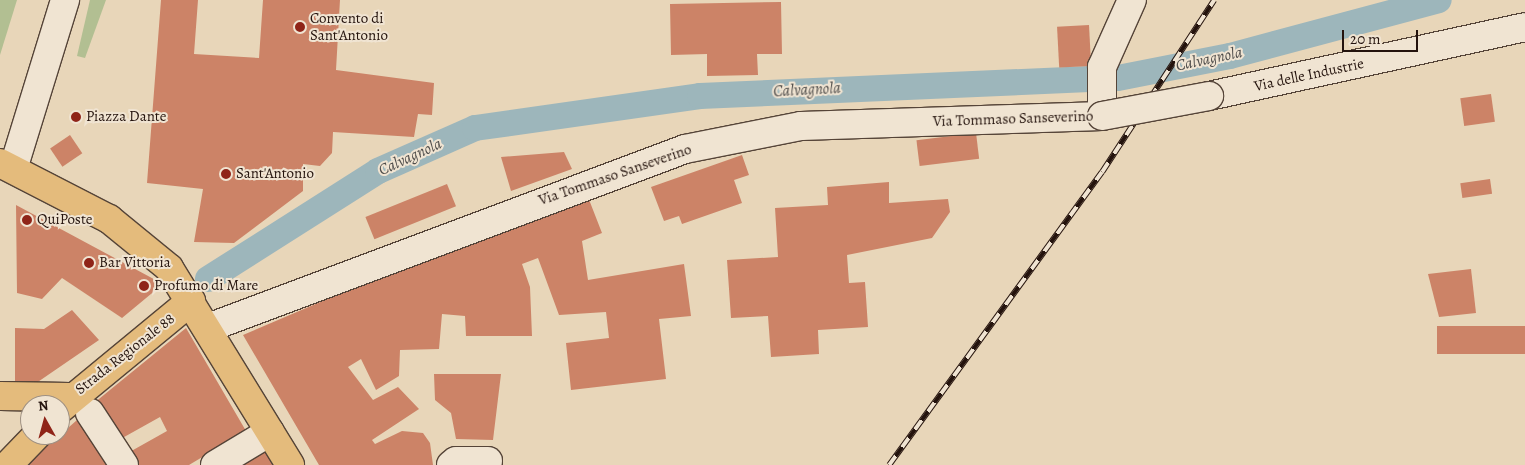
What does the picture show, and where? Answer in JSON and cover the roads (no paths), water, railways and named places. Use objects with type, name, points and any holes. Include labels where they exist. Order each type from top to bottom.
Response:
[{"type":"main road","points":[[7,165],[109,219],[169,268],[208,328],[290,465]]},
{"type":"main road","name":"Strada Regionale 88","points":[[74,406],[191,301]]},
{"type":"main road","points":[[0,396],[74,406]]},
{"type":"main road","points":[[8,465],[27,445]]},
{"type":"street","points":[[7,165],[65,0]]},
{"type":"street","points":[[1102,91],[1132,0]]},
{"type":"street","name":"Via delle Industrie","points":[[1102,91],[1210,96],[1525,27]]},
{"type":"street","name":"Via Tommaso Sanseverino","points":[[208,328],[685,149],[801,126],[1102,91]]},
{"type":"street","points":[[74,406],[124,465]]},
{"type":"street","points":[[215,465],[270,432]]},
{"type":"street","points":[[451,465],[456,461],[488,461]]},
{"type":"waterway","name":"Calvagnola","points":[[208,279],[378,171],[475,128],[700,96],[1118,78],[1230,56],[1439,0]]},
{"type":"railway","points":[[889,465],[1102,172],[1214,0]]},
{"type":"place","name":"Convento di Sant'Antonio","points":[[300,27]]},
{"type":"place","name":"Piazza Dante","points":[[76,117]]},
{"type":"place","name":"Sant'Antonio","points":[[226,174]]},
{"type":"place","name":"QuiPoste","points":[[27,220]]},
{"type":"place","name":"Bar Vittoria","points":[[89,263]]},
{"type":"place","name":"Profumo di Mare","points":[[144,286]]}]
